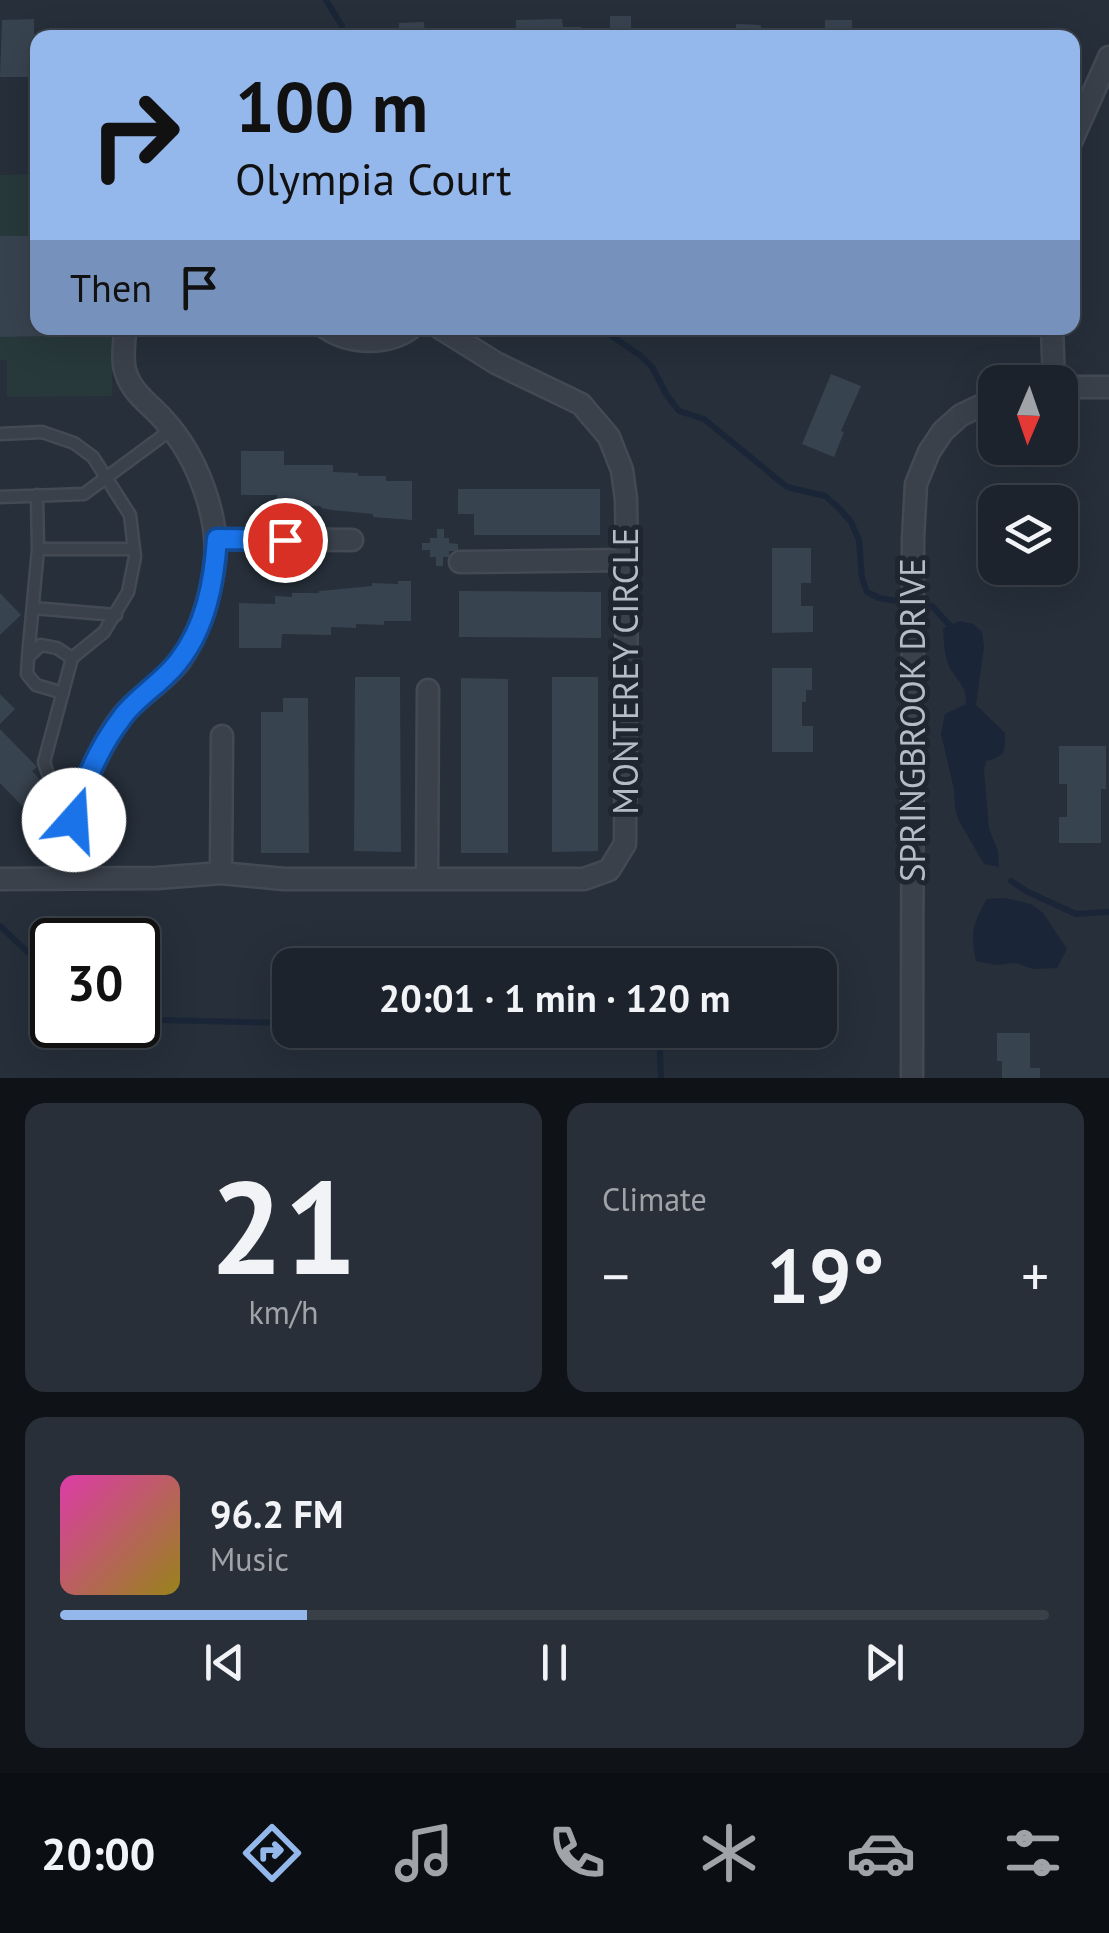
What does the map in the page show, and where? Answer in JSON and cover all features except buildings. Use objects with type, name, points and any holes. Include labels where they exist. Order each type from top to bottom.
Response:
[{"type":"street","points":[[1080,122],[1109,57]]},
{"type":"street","points":[[74,878],[69,841],[79,798],[92,768],[124,714],[179,662],[206,613],[215,564],[217,539],[198,472],[172,429],[136,392],[125,372],[124,335]]},
{"type":"street","points":[[337,335],[343,339],[390,340],[399,335]]},
{"type":"street","name":"MONTEREY CIRCLE","points":[[0,878],[157,878],[221,873],[284,879],[584,879],[608,870],[625,844],[627,560],[622,470],[608,437],[582,404],[496,363],[451,335]]},
{"type":"street","points":[[1052,335],[1053,365]]},
{"type":"street","points":[[1078,388],[1109,387]]},
{"type":"street","name":"SPRINGBROOK DRIVE","points":[[912,1078],[916,484],[942,430],[978,407]]},
{"type":"street","points":[[217,539],[352,540]]},
{"type":"street","points":[[460,562],[627,560]]},
{"type":"street","points":[[427,879],[428,690]]},
{"type":"street","points":[[221,873],[222,736]]},
{"type":"lane","points":[[0,496],[84,494],[172,429]]},
{"type":"lane","points":[[0,434],[42,432],[74,444],[93,457],[130,515],[135,557],[128,592],[104,632],[72,658],[44,762],[49,777],[79,798]]},
{"type":"lane","points":[[37,496],[38,551],[27,674],[36,685],[62,693]]},
{"type":"lane","points":[[38,551],[134,549]]},
{"type":"lane","points":[[32,608],[116,615]]},
{"type":"lane","points":[[28,657],[41,646],[57,648],[72,658]]},
{"type":"shaded area","points":[[30,174],[30,236],[0,236],[0,175]]},
{"type":"shaded area","points":[[112,335],[112,396],[7,397],[7,360],[0,360],[0,337]]},
{"type":"water","points":[[960,621],[973,624],[982,632],[984,646],[976,705],[1005,733],[1003,752],[986,761],[984,770],[989,829],[998,851],[999,867],[984,864],[958,819],[941,734],[945,714],[966,704],[963,688],[948,664],[944,642],[943,628]]},
{"type":"water","points":[[987,899],[1031,904],[1043,913],[1067,949],[1057,968],[1033,969],[1016,963],[976,961],[973,936],[979,914]]},
{"type":"waterway","points":[[326,0],[342,30]]},
{"type":"waterway","points":[[610,335],[652,367],[679,411],[704,419],[787,487],[825,496],[839,508],[859,540],[867,592],[897,601]]},
{"type":"waterway","points":[[932,606],[955,631]]},
{"type":"waterway","points":[[1011,881],[1076,914],[1109,912]]},
{"type":"waterway","points":[[0,926],[30,954]]},
{"type":"waterway","points":[[160,1020],[272,1023]]},
{"type":"waterway","points":[[660,1048],[661,1078]]},
{"type":"route","points":[[74,820],[92,768],[124,714],[179,662],[206,613],[217,539],[285,540]]}]
